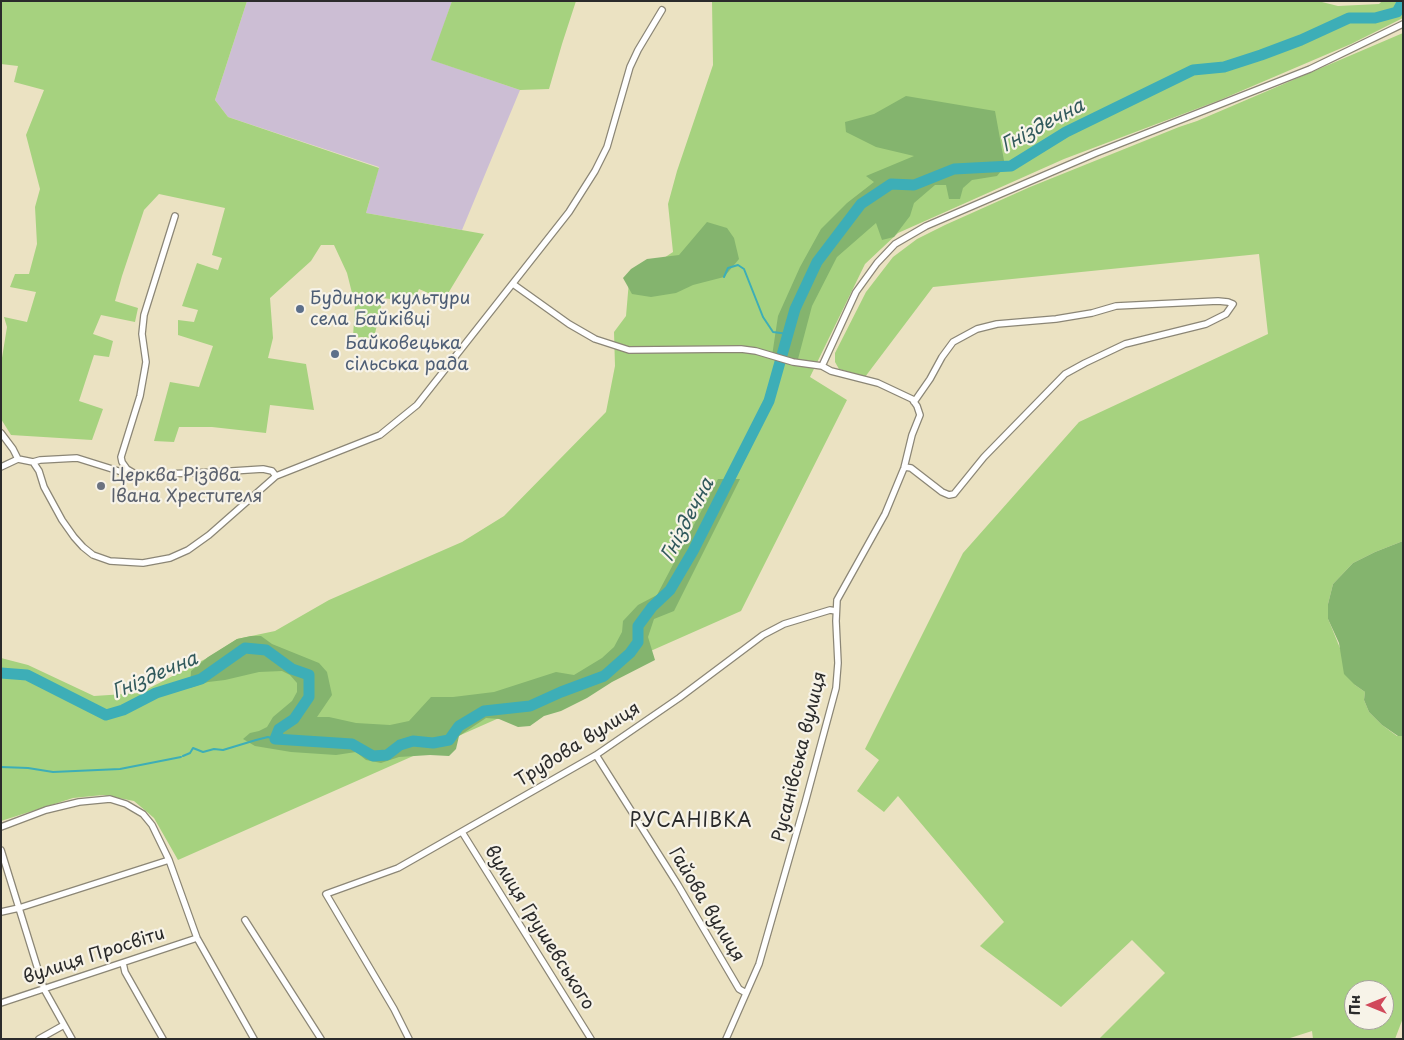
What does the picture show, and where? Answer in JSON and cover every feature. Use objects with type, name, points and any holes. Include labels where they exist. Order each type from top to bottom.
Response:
[{"type":"street","points":[[33,462],[39,471],[44,487],[74,538],[93,555],[110,561],[126,563],[155,562],[188,550],[209,535],[276,476],[380,434],[417,405],[569,212],[595,171],[607,147],[630,67],[662,10]]},
{"type":"street","points":[[822,366],[856,292],[877,263],[895,244],[926,226],[1096,153],[1310,69],[1403,24]]},
{"type":"street","points":[[136,474],[127,469],[121,457],[140,396],[146,368],[142,334],[144,315],[175,216]]},
{"type":"street","points":[[513,284],[594,339],[629,350],[741,349],[793,362],[822,366],[831,371],[878,383],[912,399],[914,402],[953,342],[978,329],[997,324],[1056,319],[1092,313],[1116,306],[1218,301],[1233,304],[1226,314],[1206,324],[1125,344],[1085,362],[1065,374],[984,457],[954,494],[949,495],[942,492],[911,468],[905,467]]},
{"type":"street","name":"Русанівська вулиця","points":[[726,1039],[759,964],[836,688],[838,663],[836,611],[838,600],[886,514],[905,467],[912,436],[920,415],[914,402]]},
{"type":"street","points":[[1,433],[14,449],[18,459]]},
{"type":"street","points":[[1,467],[18,459],[33,462],[77,458],[125,473],[136,474],[263,469],[272,471],[276,476]]},
{"type":"street","name":"Трудова вулиця","points":[[409,1039],[394,1009],[326,894],[398,868],[596,755],[679,698],[763,635],[784,624],[830,610],[836,611]]},
{"type":"street","name":"Гайова вулиця","points":[[596,755],[678,885],[739,989],[746,993]]},
{"type":"street","points":[[1,827],[46,810],[70,804],[110,799],[126,804],[143,814],[152,825],[169,860],[197,938],[254,1039]]},
{"type":"street","name":"вулиця Грушевського","points":[[462,832],[591,1039]]},
{"type":"street","points":[[1,850],[44,989],[72,1039]]},
{"type":"street","points":[[1,912],[19,908],[169,860]]},
{"type":"street","points":[[246,920],[321,1039]]},
{"type":"street","name":"вулиця Просвіти","points":[[1,1003],[197,938]]},
{"type":"street","points":[[123,963],[125,972],[163,1039]]},
{"type":"street","points":[[39,1039],[64,1025]]},
{"type":"shaded area","points":[[247,1],[452,1],[432,60],[520,90],[462,230],[366,213],[379,167],[228,117],[215,100]]},
{"type":"green space","points":[[1,1],[247,1],[215,100],[228,117],[379,168],[366,213],[484,234],[444,300],[419,289],[413,302],[383,298],[374,338],[353,337],[355,305],[347,273],[334,245],[321,245],[311,261],[270,298],[273,338],[268,358],[306,364],[314,410],[270,405],[266,433],[212,427],[179,427],[174,442],[154,441],[170,382],[199,387],[213,346],[178,335],[178,320],[194,322],[198,310],[182,306],[197,263],[218,270],[222,258],[212,255],[225,208],[159,194],[144,210],[115,301],[138,308],[135,322],[101,315],[93,334],[113,341],[109,357],[94,355],[79,401],[103,409],[92,440],[11,435],[1,419],[1,364],[7,327],[4,317],[27,322],[36,292],[10,287],[15,274],[29,274],[37,244],[35,207],[40,189],[26,135],[44,90],[14,82],[18,66],[1,64]]},
{"type":"green space","points":[[452,1],[576,1],[549,89],[520,90],[431,60]]},
{"type":"green space","points":[[712,1],[1318,1],[1338,6],[1379,4],[1382,1],[1403,1],[1403,18],[1351,44],[1220,100],[1064,159],[898,233],[865,264],[810,377],[847,400],[741,611],[178,860],[154,818],[134,801],[103,795],[73,798],[1,821],[1,658],[28,665],[94,696],[140,693],[209,657],[237,639],[275,631],[329,600],[462,542],[504,516],[606,412],[615,366],[614,332],[626,316],[629,281],[673,252],[668,204],[677,171],[713,65]]},
{"type":"green space","points":[[1403,33],[1403,541],[1353,563],[1333,584],[1328,604],[1328,619],[1355,685],[1365,692],[1364,700],[1369,712],[1397,736],[1403,736],[1403,1018],[1395,1039],[1313,1039],[1312,1031],[1287,1039],[1099,1039],[1165,973],[1132,940],[1061,1007],[980,946],[1004,922],[898,796],[884,812],[857,791],[879,760],[865,749],[963,553],[1079,422],[1268,334],[1259,254],[933,287],[865,377],[839,369],[835,362],[835,353],[866,292],[893,257],[917,239],[1030,187]]},
{"type":"green space","points":[[906,96],[995,111],[1005,166],[997,176],[972,180],[963,188],[960,199],[949,199],[946,185],[935,185],[914,203],[910,216],[894,237],[882,240],[876,223],[837,257],[812,306],[798,359],[772,356],[778,316],[800,267],[821,229],[847,203],[874,182],[866,176],[914,156],[876,147],[846,132],[845,122],[874,114]]},
{"type":"green space","points":[[707,222],[727,228],[734,238],[739,259],[724,277],[693,285],[676,293],[651,297],[632,294],[623,278],[631,269],[647,259],[679,255]]},
{"type":"green space","points":[[718,479],[740,479],[674,611],[654,619],[648,637],[655,660],[612,682],[587,698],[561,711],[544,716],[530,726],[518,727],[499,719],[486,718],[459,736],[456,749],[449,756],[399,757],[381,763],[366,760],[356,752],[336,755],[291,752],[255,746],[243,739],[250,733],[267,727],[273,717],[292,701],[297,692],[297,683],[290,675],[282,671],[259,672],[208,682],[190,688],[191,671],[208,657],[237,639],[251,636],[261,636],[272,644],[319,663],[327,672],[332,695],[317,717],[329,717],[356,723],[390,725],[409,721],[431,697],[453,697],[494,692],[556,672],[574,675],[602,658],[614,647],[622,632],[623,621],[638,605],[657,595]]},
{"type":"green space","points":[[1403,541],[1403,736],[1398,736],[1382,725],[1369,712],[1364,700],[1365,692],[1344,674],[1339,643],[1328,619],[1328,604],[1333,584],[1353,563]]},
{"type":"waterway","name":"Гніздечна","points":[[1,673],[27,675],[106,715],[123,710],[156,693],[201,679],[245,648],[266,650],[292,669],[309,675],[309,697],[294,719],[279,729],[275,739],[352,744],[373,756],[387,755],[400,745],[413,741],[433,743],[449,740],[459,726],[484,711],[530,706],[604,676],[630,653],[638,642],[638,626],[652,607],[670,590],[693,551],[769,401],[795,309],[817,262],[861,204],[891,184],[914,185],[954,169],[1011,166],[1066,132],[1193,70],[1224,67],[1261,55],[1301,40],[1349,18],[1375,18],[1397,12],[1403,1]]},
{"type":"waterway","points":[[724,277],[728,268],[738,265],[744,269],[763,317],[773,332],[788,334]]},
{"type":"waterway","points":[[183,756],[190,753],[193,748],[203,752],[214,749],[223,750],[268,737],[275,739]]},
{"type":"waterway","points":[[1,767],[28,768],[53,772],[120,769],[181,757]]},
{"type":"place","name":"Будинок культури села Байківці","points":[[300,309]]},
{"type":"place","name":"Байковецька сільська рада","points":[[335,354]]},
{"type":"place","name":"Церква Різдва Івана Хрестителя","points":[[101,486]]},
{"type":"district","name":"РУСАНІВКА","points":[[691,822]]}]
